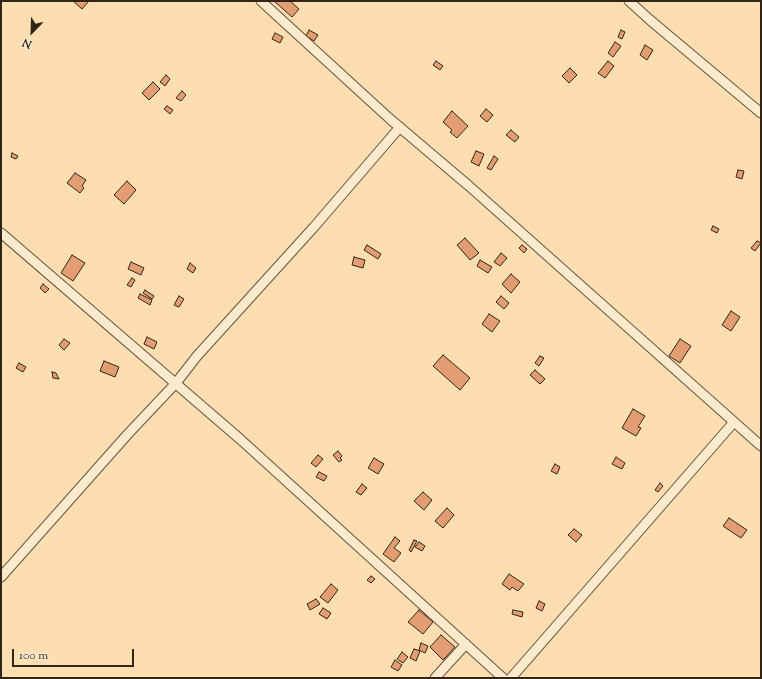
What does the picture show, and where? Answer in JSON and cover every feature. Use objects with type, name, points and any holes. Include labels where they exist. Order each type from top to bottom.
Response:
[{"type":"street","points":[[261,1],[400,127],[469,186],[761,446]]},
{"type":"street","points":[[629,1],[761,113]]},
{"type":"street","points":[[1,577],[127,435],[176,383],[197,356],[314,227],[400,127]]},
{"type":"street","points":[[1,232],[246,444],[503,678]]},
{"type":"street","points":[[511,678],[734,422]]},
{"type":"street","points":[[435,678],[466,644]]},
{"type":"building","points":[[73,1],[89,1],[82,9]]},
{"type":"building","points":[[274,1],[290,1],[299,9],[292,17]]},
{"type":"building","points":[[309,30],[318,35],[314,41],[306,36]]},
{"type":"building","points":[[621,30],[625,32],[622,39],[618,37]]},
{"type":"building","points":[[275,33],[283,37],[280,43],[272,39]]},
{"type":"building","points":[[615,42],[621,46],[613,57],[608,53]]},
{"type":"building","points":[[645,45],[653,50],[647,60],[640,55]]},
{"type":"building","points":[[436,61],[443,66],[440,70],[433,65]]},
{"type":"building","points":[[608,61],[614,66],[605,78],[598,73]]},
{"type":"building","points":[[570,68],[577,75],[569,83],[562,76]]},
{"type":"building","points":[[166,75],[170,79],[165,86],[160,82]]},
{"type":"building","points":[[153,82],[160,89],[149,100],[142,93]]},
{"type":"building","points":[[182,91],[186,95],[181,101],[176,98]]},
{"type":"building","points":[[167,106],[173,110],[170,114],[164,109]]},
{"type":"building","points":[[486,109],[493,115],[487,122],[480,116]]},
{"type":"building","points":[[452,111],[468,126],[457,138],[450,132],[452,130],[443,122]]},
{"type":"building","points":[[511,130],[519,137],[515,142],[506,135]]},
{"type":"building","points":[[476,151],[484,154],[479,166],[471,162]]},
{"type":"building","points":[[12,153],[18,156],[16,159],[11,157]]},
{"type":"building","points":[[494,156],[498,159],[491,170],[487,168]]},
{"type":"building","points":[[738,170],[744,171],[742,179],[736,177]]},
{"type":"building","points":[[75,173],[86,180],[82,186],[84,188],[80,193],[67,183]]},
{"type":"building","points":[[127,181],[136,190],[124,204],[114,195]]},
{"type":"building","points":[[713,226],[719,229],[717,233],[711,230]]},
{"type":"building","points":[[465,238],[479,253],[470,260],[457,245]]},
{"type":"building","points":[[757,241],[761,243],[755,251],[751,248]]},
{"type":"building","points":[[367,245],[381,254],[378,259],[364,250]]},
{"type":"building","points":[[522,245],[527,249],[524,253],[519,248]]},
{"type":"building","points":[[501,253],[507,258],[500,266],[494,262]]},
{"type":"building","points":[[72,255],[85,263],[73,281],[61,273]]},
{"type":"building","points":[[354,257],[365,260],[363,268],[352,265]]},
{"type":"building","points":[[480,260],[492,267],[488,273],[477,266]]},
{"type":"building","points":[[131,262],[144,268],[141,275],[128,269]]},
{"type":"building","points":[[190,263],[196,268],[193,273],[187,269]]},
{"type":"building","points":[[511,274],[520,282],[511,293],[502,284]]},
{"type":"building","points":[[132,278],[135,280],[131,287],[127,285]]},
{"type":"building","points":[[43,284],[49,289],[45,293],[40,288]]},
{"type":"building","points":[[145,290],[154,296],[152,299],[143,293]]},
{"type":"building","points":[[140,294],[152,300],[150,305],[138,298]]},
{"type":"building","points":[[179,296],[184,299],[179,307],[174,305]]},
{"type":"building","points":[[501,296],[509,303],[504,309],[496,302]]},
{"type":"building","points":[[731,311],[740,317],[731,331],[722,325]]},
{"type":"building","points":[[489,314],[500,321],[492,332],[482,324]]},
{"type":"building","points":[[147,337],[157,342],[154,349],[144,344]]},
{"type":"building","points":[[64,339],[70,343],[64,350],[59,345]]},
{"type":"building","points":[[680,339],[691,346],[680,363],[669,356]]},
{"type":"building","points":[[443,355],[470,378],[460,390],[433,366]]},
{"type":"building","points":[[540,356],[544,358],[539,366],[535,363]]},
{"type":"building","points":[[104,361],[119,367],[115,377],[100,371]]},
{"type":"building","points":[[19,363],[26,367],[23,372],[16,368]]},
{"type":"building","points":[[535,370],[545,379],[540,384],[530,375]]},
{"type":"building","points":[[52,372],[56,373],[59,379],[53,378]]},
{"type":"building","points":[[633,409],[645,416],[638,427],[641,428],[636,436],[622,428]]},
{"type":"building","points":[[338,451],[342,456],[340,458],[342,460],[339,462],[333,455]]},
{"type":"building","points":[[318,455],[323,459],[316,467],[311,463]]},
{"type":"building","points":[[616,457],[625,463],[622,469],[612,464]]},
{"type":"building","points":[[374,458],[384,464],[378,474],[368,468]]},
{"type":"building","points":[[555,464],[560,467],[557,474],[551,471]]},
{"type":"building","points":[[319,472],[327,476],[324,481],[316,477]]},
{"type":"building","points":[[660,483],[663,486],[658,492],[655,490]]},
{"type":"building","points":[[362,484],[367,488],[361,495],[356,492]]},
{"type":"building","points":[[423,492],[432,500],[424,510],[414,501]]},
{"type":"building","points":[[447,508],[454,515],[443,528],[435,521]]},
{"type":"building","points":[[729,518],[747,530],[741,538],[723,526]]},
{"type":"building","points":[[574,529],[582,535],[576,542],[568,535]]},
{"type":"building","points":[[395,537],[400,541],[394,548],[401,553],[394,562],[383,554]]},
{"type":"building","points":[[414,540],[417,541],[411,552],[409,550]]},
{"type":"building","points":[[419,542],[425,546],[422,551],[415,547]]},
{"type":"building","points":[[509,574],[524,584],[518,591],[512,587],[510,590],[502,584]]},
{"type":"building","points":[[371,576],[375,579],[371,583],[367,580]]},
{"type":"building","points":[[331,584],[338,590],[328,603],[320,597]]},
{"type":"building","points":[[316,599],[320,604],[310,610],[307,604]]},
{"type":"building","points":[[539,601],[545,604],[542,611],[536,608]]},
{"type":"building","points":[[323,608],[331,613],[327,619],[319,614]]},
{"type":"building","points":[[419,610],[433,622],[423,634],[408,622]]},
{"type":"building","points":[[513,610],[523,612],[522,617],[512,614]]},
{"type":"building","points":[[441,635],[455,647],[443,660],[430,647]]},
{"type":"building","points":[[421,643],[428,646],[425,653],[419,650]]},
{"type":"building","points":[[414,649],[420,651],[416,661],[410,658]]},
{"type":"building","points":[[402,652],[408,657],[403,663],[397,659]]},
{"type":"building","points":[[395,660],[402,665],[398,671],[391,667]]}]
